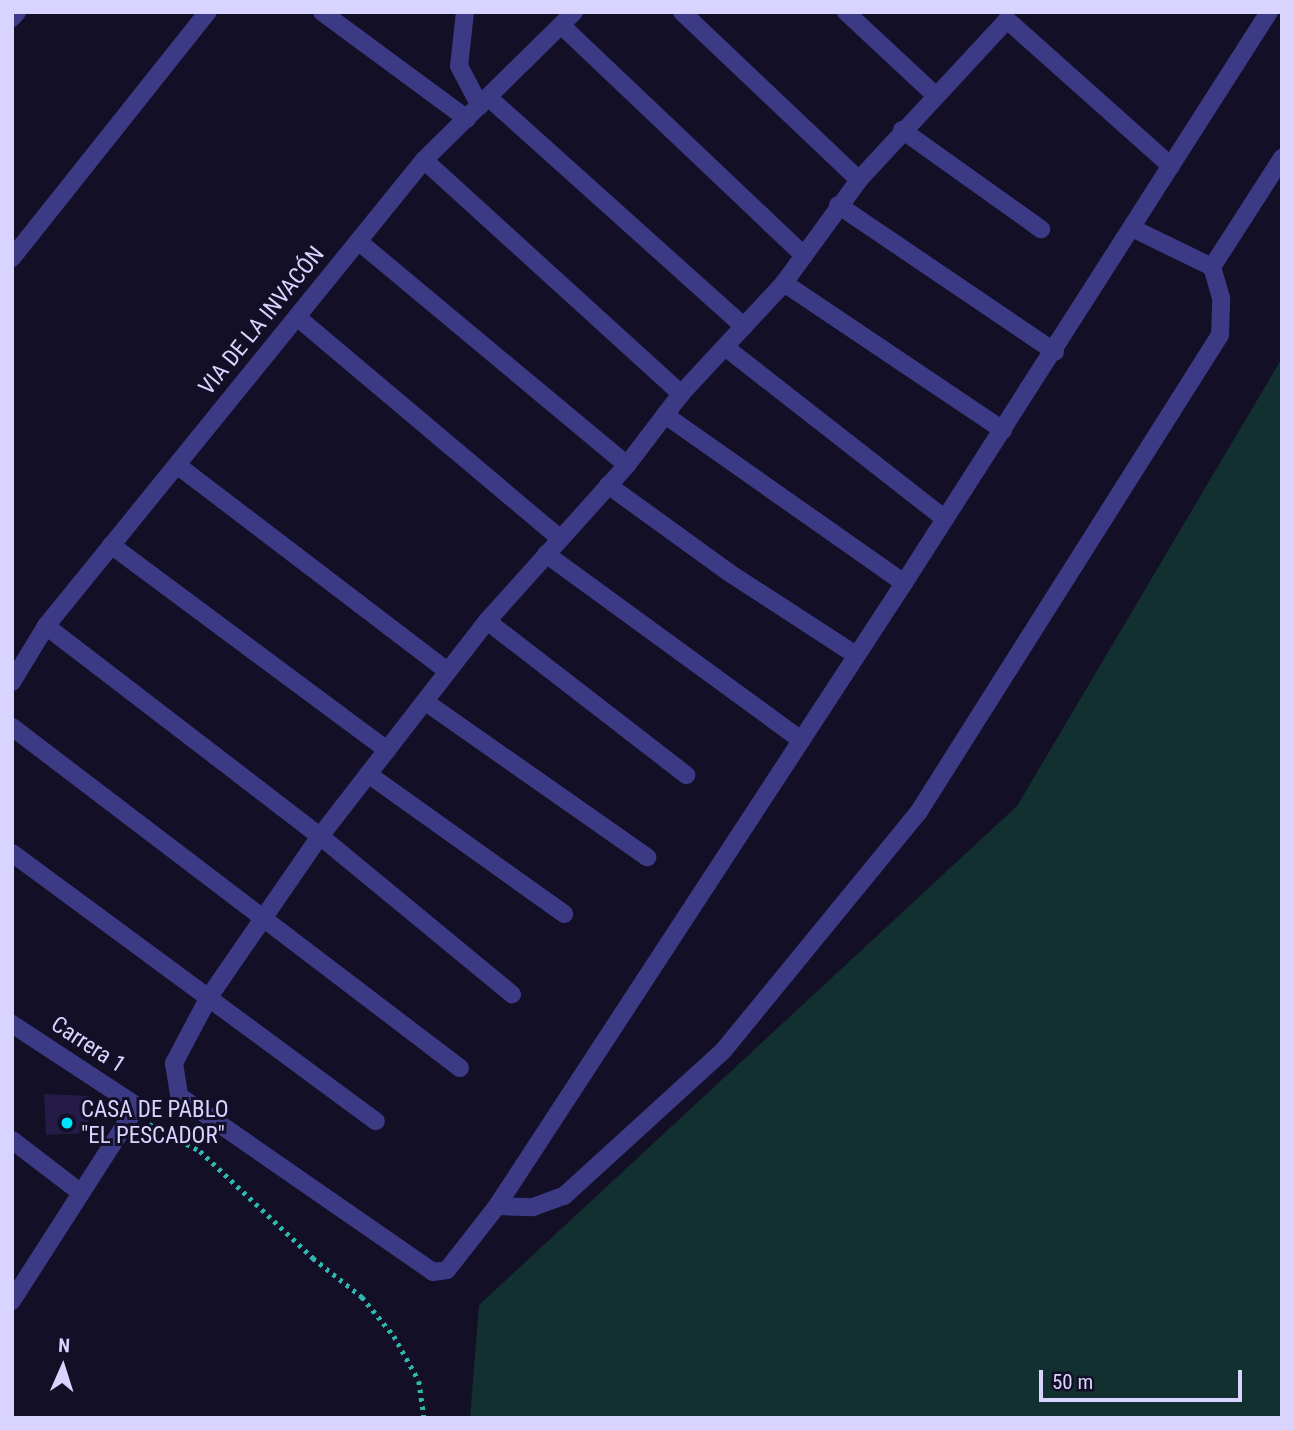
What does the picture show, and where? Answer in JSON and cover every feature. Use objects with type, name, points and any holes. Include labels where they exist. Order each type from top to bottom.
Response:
[{"type":"street","points":[[12,18],[17,12]]},
{"type":"street","points":[[12,258],[208,12]]},
{"type":"street","points":[[322,12],[467,119]]},
{"type":"street","points":[[465,12],[459,66],[484,101],[744,327]]},
{"type":"street","points":[[682,12],[859,180]]},
{"type":"street","points":[[846,12],[933,94]]},
{"type":"street","points":[[1171,166],[1003,16],[838,205],[784,283],[681,394],[627,464],[558,537],[487,621],[447,671],[427,703],[320,835],[209,997],[174,1063],[179,1096],[433,1272],[447,1270],[497,1206],[1055,352],[1269,12]]},
{"type":"street","points":[[567,19],[804,257]]},
{"type":"street","name":"VIA DE LA INVACÓN","points":[[12,682],[46,626],[424,160],[567,19]]},
{"type":"street","points":[[902,130],[1041,229]]},
{"type":"street","points":[[1212,267],[1282,158]]},
{"type":"street","points":[[424,160],[681,394]]},
{"type":"street","points":[[838,205],[1055,352]]},
{"type":"street","points":[[497,1206],[533,1207],[564,1196],[723,1051],[918,813],[1220,335],[1222,298],[1212,267],[1132,228]]},
{"type":"street","points":[[358,241],[627,464]]},
{"type":"street","points":[[784,283],[1003,430]]},
{"type":"street","points":[[297,317],[558,537]]},
{"type":"street","points":[[725,347],[945,519]]},
{"type":"street","points":[[665,415],[904,583]]},
{"type":"street","points":[[177,465],[447,671]]},
{"type":"street","points":[[608,485],[728,572],[856,655]]},
{"type":"street","points":[[111,545],[387,750]]},
{"type":"street","points":[[546,554],[801,740]]},
{"type":"street","points":[[487,621],[687,775]]},
{"type":"street","points":[[46,626],[320,835],[512,994]]},
{"type":"street","points":[[427,703],[647,857]]},
{"type":"street","points":[[12,727],[460,1068]]},
{"type":"street","points":[[368,774],[564,914]]},
{"type":"street","points":[[12,853],[376,1121]]},
{"type":"street","name":"Carrera 1","points":[[12,1024],[137,1106]]},
{"type":"street","points":[[12,1301],[137,1106]]},
{"type":"street","points":[[12,1140],[81,1193]]},
{"type":"path","points":[[137,1106],[152,1127],[200,1151],[313,1258],[362,1297],[394,1336],[419,1381],[424,1418]]},
{"type":"green space","points":[[1282,358],[1282,1418],[470,1418],[479,1305],[1017,806]]},
{"type":"building","name":"CASA DE PABLO \"EL PESCADOR\"","points":[[44,1094],[89,1096],[86,1113],[92,1133],[46,1135]]},
{"type":"place","name":"CASA DE PABLO \"EL PESCADOR\"","points":[[67,1123]]}]
